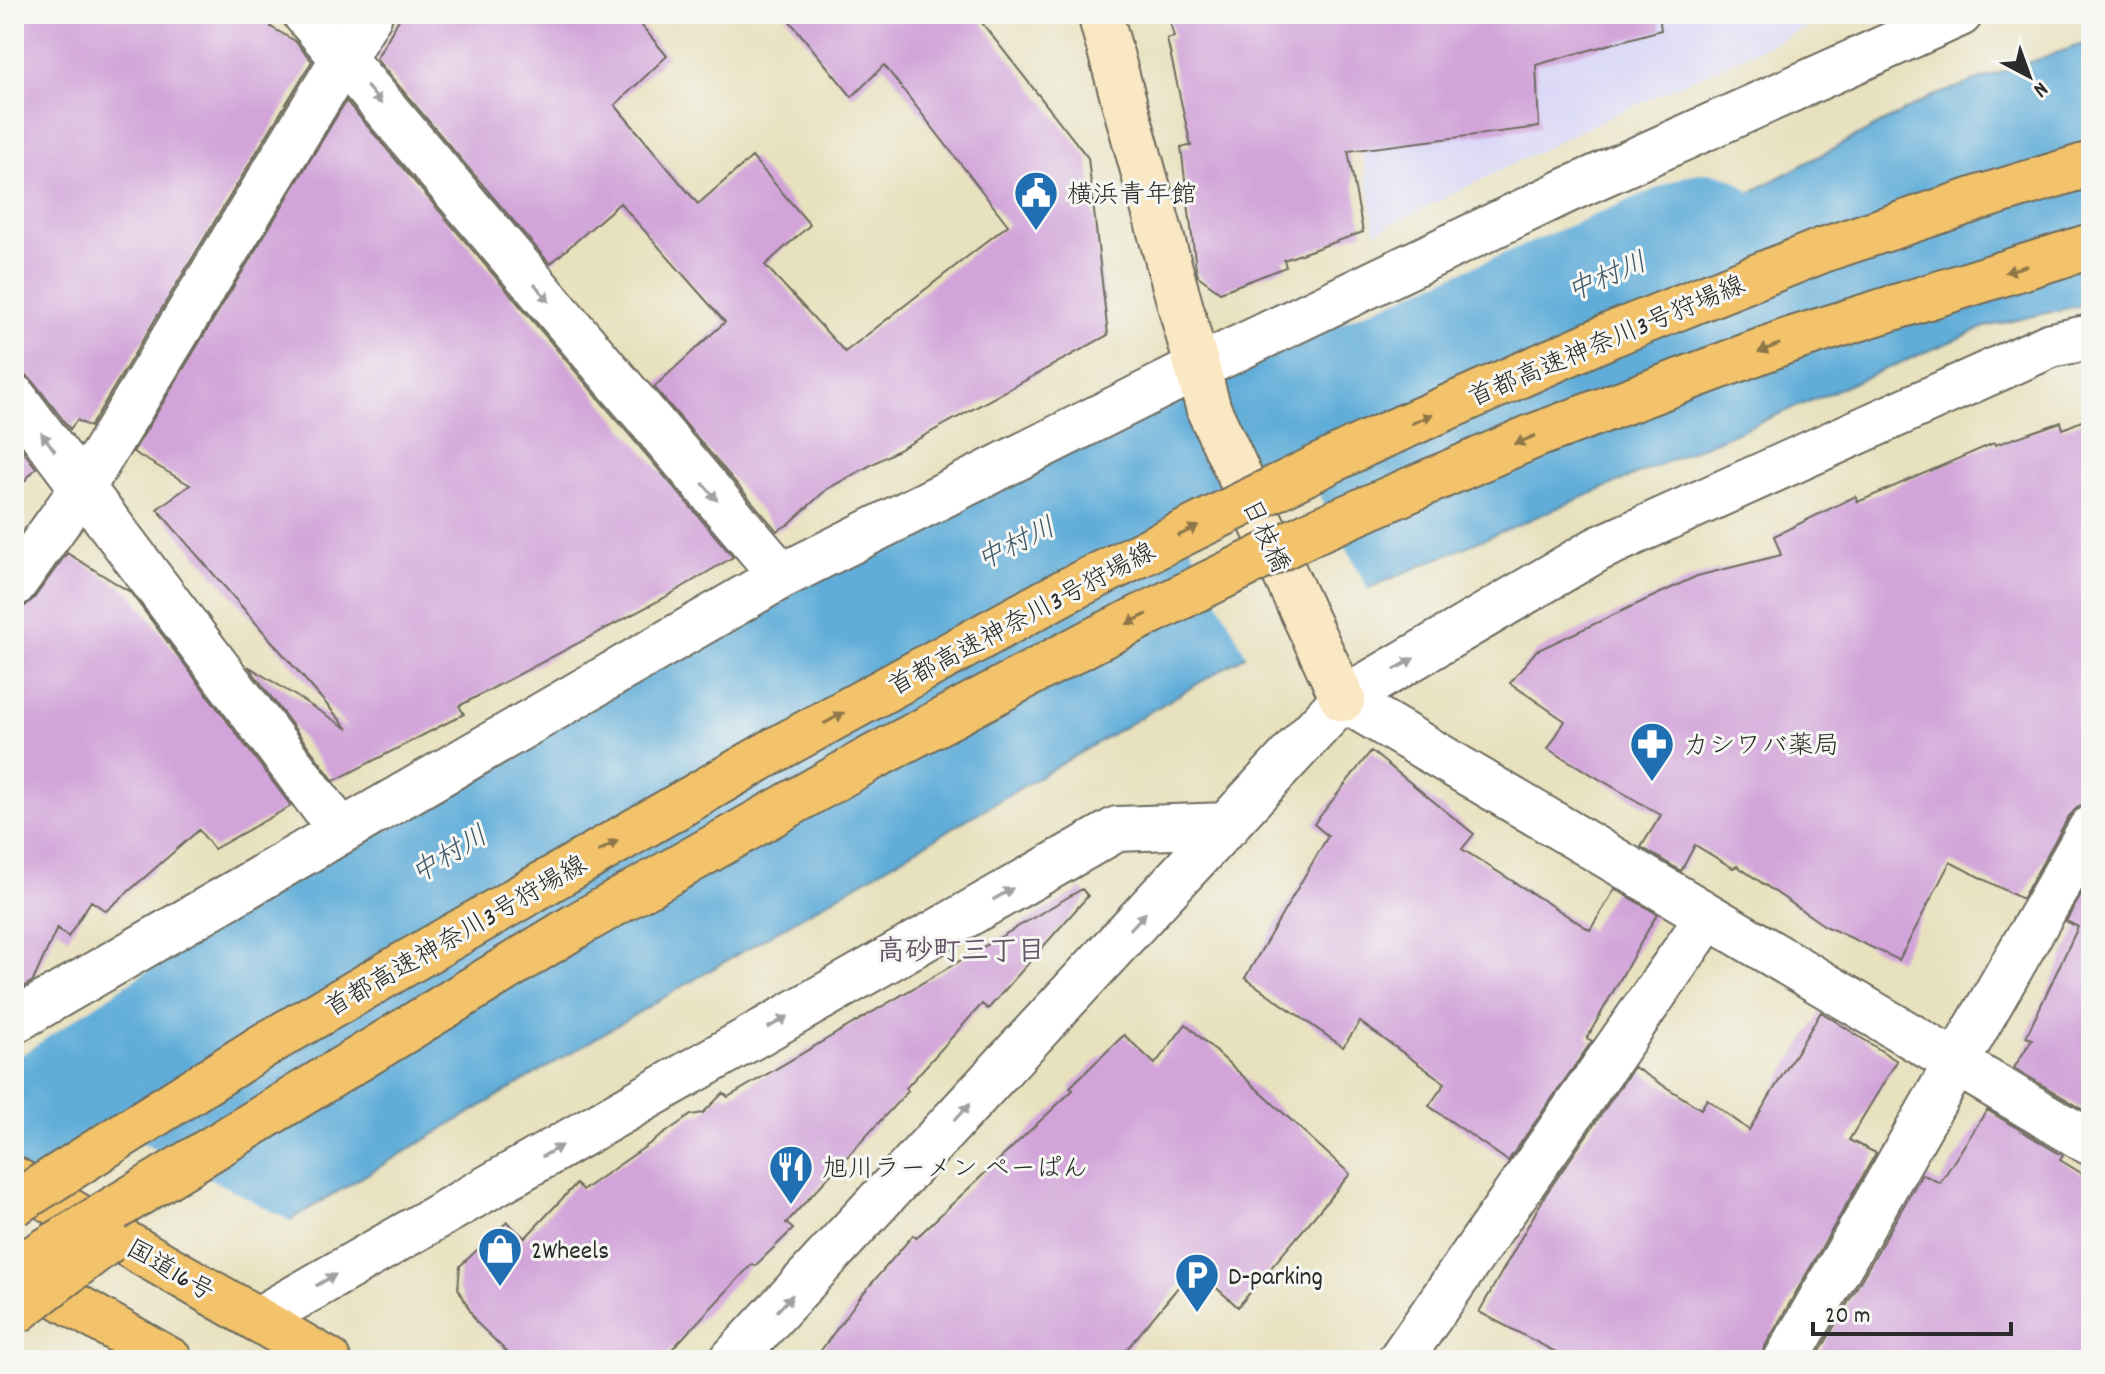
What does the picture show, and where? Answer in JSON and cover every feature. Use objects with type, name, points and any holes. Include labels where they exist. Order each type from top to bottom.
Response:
[{"type":"highway","name":"首都高速神奈川3号狩場線","points":[[14,1204],[263,1046],[857,705],[1064,592],[1365,444],[1613,334],[1823,250],[2091,164]]},
{"type":"highway","name":"首都高速神奈川3号狩場線","points":[[14,1271],[579,924],[868,760],[1092,641],[1313,532],[1534,436],[1787,341],[2091,246]]},
{"type":"highway","points":[[14,1241],[263,1046]]},
{"type":"highway","points":[[14,1313],[294,1098]]},
{"type":"highway","name":"国道16号","points":[[14,1179],[328,1360]]},
{"type":"highway","points":[[14,1271],[145,1354]]},
{"type":"street","points":[[305,14],[782,576]]},
{"type":"street","points":[[14,584],[83,487],[370,14]]},
{"type":"street","name":"日枝橋","points":[[1100,14],[1209,410],[1343,699]]},
{"type":"street","points":[[14,1021],[782,576],[1197,368],[1568,190],[1960,14]]},
{"type":"street","points":[[732,1360],[1343,699],[1598,549],[2051,345],[2091,337]]},
{"type":"street","points":[[14,397],[341,831]]},
{"type":"street","points":[[1343,699],[2091,1143]]},
{"type":"street","points":[[258,1319],[1117,829],[1228,825]]},
{"type":"street","points":[[1786,1360],[2091,828]]},
{"type":"street","points":[[1400,1360],[1708,917]]},
{"type":"shaded area","points":[[1338,14],[1836,14],[1586,128],[1376,232]]},
{"type":"water","points":[[2091,41],[2091,303],[1985,327],[1340,600],[55,1360],[14,1360],[14,1126],[1030,563],[1433,360],[1933,96]]},
{"type":"pier","points":[[1286,430],[1369,592],[1341,604],[1248,659],[1162,492]]},
{"type":"pier","points":[[58,1098],[294,1223],[63,1360],[14,1360],[14,1122]]},
{"type":"building","points":[[14,14],[273,14],[271,27],[295,41],[312,61],[90,427],[77,420],[70,429],[33,381],[24,374],[14,373]]},
{"type":"building","points":[[402,14],[632,14],[667,56],[615,105],[698,204],[752,157],[810,225],[765,265],[845,352],[1008,225],[884,65],[852,97],[784,14],[975,14],[1088,158],[1108,335],[827,489],[777,531],[654,387],[725,322],[620,203],[550,264],[376,59]]},
{"type":"building","points":[[1168,14],[1659,14],[1661,30],[1536,65],[1539,127],[1348,151],[1363,232],[1284,260],[1286,267],[1220,292],[1198,276],[1196,268],[1181,147],[1191,146],[1167,39],[1174,37]]},
{"type":"building","points":[[346,101],[733,557],[664,598],[459,706],[464,714],[334,781],[248,666],[348,729],[157,509],[190,485],[133,452]]},
{"type":"building","points":[[2091,417],[2091,803],[2079,806],[2069,816],[2022,899],[1950,862],[1899,960],[1825,926],[1737,866],[1733,868],[1695,845],[1681,871],[1641,847],[1661,815],[1548,749],[1565,721],[1510,683],[1536,651],[1697,576],[1781,555],[1774,536],[1856,496],[1858,502],[1994,443],[2061,422],[2063,429]]},
{"type":"building","points":[[14,439],[36,468],[14,493]]},
{"type":"building","points":[[67,553],[130,592],[291,806],[214,849],[199,830],[106,911],[91,901],[68,937],[57,928],[33,981],[14,992],[14,609],[25,606],[34,598]]},
{"type":"building","points":[[1371,751],[1474,834],[1462,849],[1590,930],[1615,889],[1657,914],[1587,1038],[1592,1041],[1508,1161],[1429,1106],[1445,1083],[1360,1022],[1343,1047],[1245,978],[1328,836],[1314,824]]},
{"type":"building","points":[[2091,878],[2089,1113],[2014,1068],[2032,1039],[2026,1037],[2078,927],[2066,921]]},
{"type":"building","points":[[1082,889],[1088,896],[988,1009],[982,1004],[906,1088],[908,1091],[786,1223],[793,1229],[755,1266],[752,1264],[662,1360],[520,1360],[508,1353],[476,1322],[458,1288],[460,1266],[507,1222],[525,1238],[576,1184],[583,1190],[691,1115],[703,1113],[723,1093],[728,1097]]},
{"type":"building","points":[[1821,1012],[1897,1061],[1849,1140],[1876,1153],[1764,1348],[1761,1360],[1571,1360],[1479,1312],[1546,1194],[1634,1067],[1701,1109],[1707,1099],[1749,1130]]},
{"type":"building","points":[[1186,1024],[1350,1174],[1238,1307],[1194,1268],[1118,1360],[814,1360],[860,1297],[913,1235],[916,1238],[1073,1090],[1070,1087],[1124,1035],[1155,1064]]},
{"type":"building","points":[[1987,1110],[2063,1156],[2060,1160],[2091,1179],[2091,1360],[1815,1360],[1922,1174],[1940,1183]]},
{"type":"waterway","name":"中村川","points":[[14,1132],[289,948],[767,662],[1260,423],[1705,233]]},
{"type":"place","name":"横浜青年館","points":[[1036,232]]},
{"type":"place","name":"カシワバ薬局","points":[[1652,783]]},
{"type":"place","name":"旭川ラーメン ぺーぱん","points":[[791,1206]]},
{"type":"place","name":"2Wheels","points":[[500,1288]]},
{"type":"place","name":"D-parking","points":[[1197,1314]]},
{"type":"district","name":"高砂町三丁目","points":[[961,949]]}]
